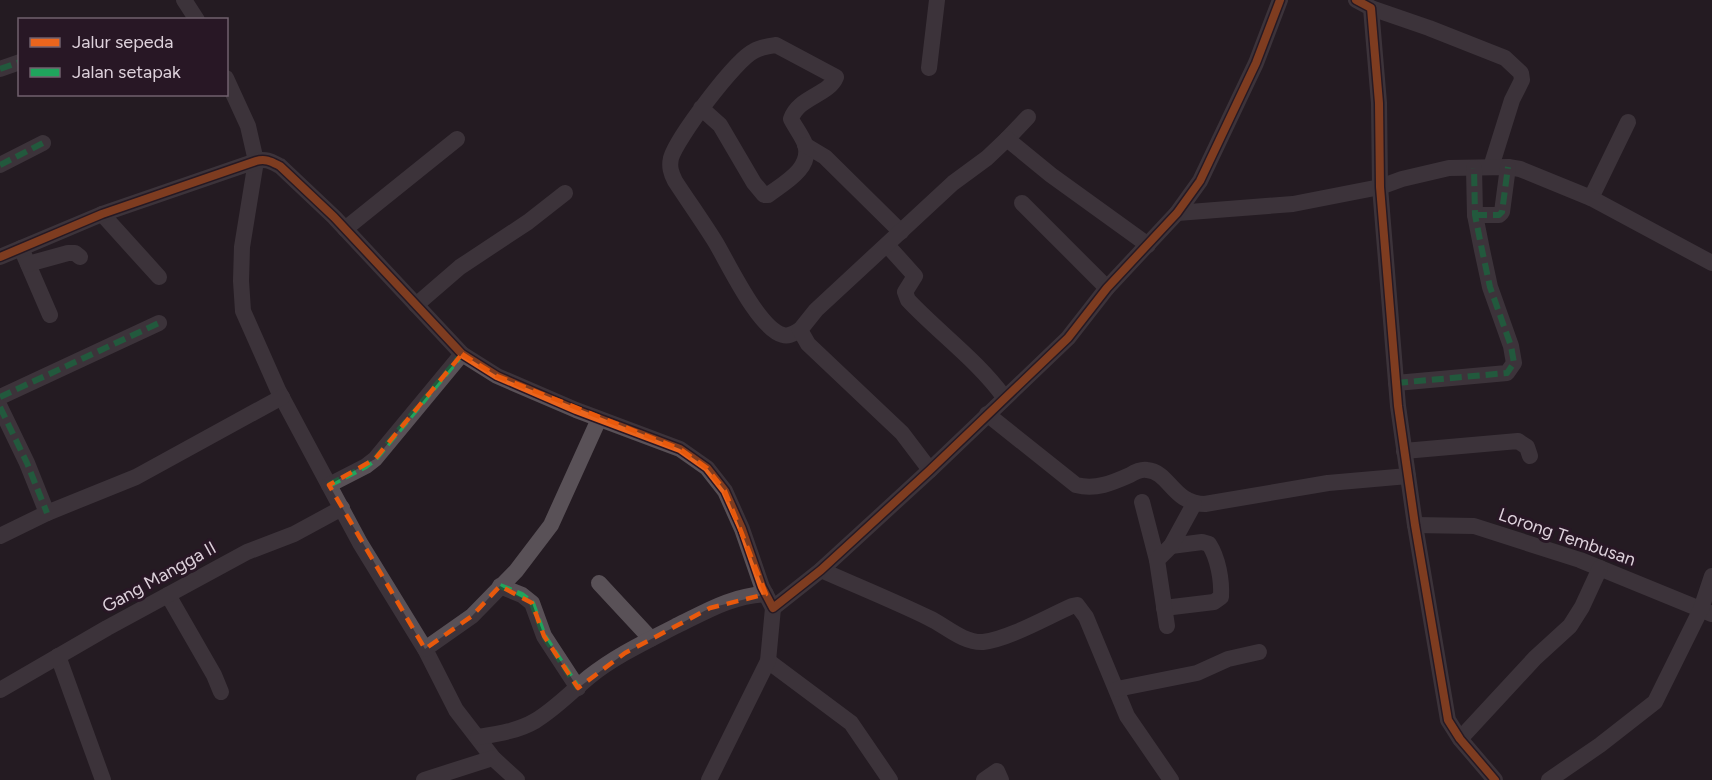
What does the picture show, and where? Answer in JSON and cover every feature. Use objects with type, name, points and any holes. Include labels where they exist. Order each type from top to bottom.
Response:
[{"type":"street","points":[[184,0],[196,18]]},
{"type":"street","points":[[929,68],[937,0]]},
{"type":"street","points":[[478,737],[501,733],[534,722],[589,677],[651,639],[710,608],[747,595],[770,601],[821,570],[930,470],[1068,338],[1107,288],[1177,213],[1200,181],[1256,63],[1280,0]]},
{"type":"street","points":[[1396,383],[1507,373],[1514,363],[1511,346],[1490,286],[1474,215],[1483,168],[1522,80],[1521,73],[1504,58],[1363,4],[1379,104],[1380,187],[1396,383],[1404,451],[1448,720],[1460,740],[1495,780]]},
{"type":"street","points":[[702,108],[720,125],[754,183],[764,195],[768,195],[800,169],[807,159],[805,145],[791,119],[792,115],[798,106],[836,80],[836,77],[776,45],[753,51],[741,61],[702,108],[676,145],[670,160],[670,171],[754,309],[775,331],[789,336],[800,330],[832,294],[953,183],[987,158],[1028,117]]},
{"type":"street","points":[[0,69],[18,63]]},
{"type":"street","points":[[228,82],[248,126],[256,161],[242,247],[243,311],[282,397],[360,543],[425,649],[456,710],[493,758],[516,780]]},
{"type":"street","points":[[1591,198],[1628,122]]},
{"type":"street","points":[[345,229],[457,139]]},
{"type":"street","points":[[1007,139],[1051,175],[1148,245]]},
{"type":"street","points":[[0,165],[43,143]]},
{"type":"street","points":[[805,145],[825,156],[901,232]]},
{"type":"street","points":[[0,257],[102,214],[262,159],[269,161],[280,166],[345,229],[462,354],[497,376],[599,419],[680,449],[707,468],[725,491],[770,601],[768,661],[716,777]]},
{"type":"street","points":[[1177,213],[1293,204],[1380,187],[1401,179],[1449,168],[1508,167],[1531,173],[1591,198],[1712,263]]},
{"type":"street","points":[[1474,215],[1502,212],[1508,167]]},
{"type":"street","points":[[416,305],[460,267],[528,222],[566,193]]},
{"type":"street","points":[[1022,203],[1107,288]]},
{"type":"street","points":[[102,214],[159,277]]},
{"type":"street","points":[[887,245],[915,276],[906,292],[908,300],[981,369],[1004,397]]},
{"type":"street","points":[[21,248],[50,315]]},
{"type":"street","points":[[28,264],[68,253],[75,253],[80,257]]},
{"type":"street","points":[[0,397],[159,323]]},
{"type":"street","points":[[800,330],[808,344],[902,433],[930,470]]},
{"type":"street","points":[[329,485],[375,459],[462,354]]},
{"type":"street","points":[[0,536],[47,513],[136,477],[282,397]]},
{"type":"street","points":[[0,407],[27,463],[47,513]]},
{"type":"street","points":[[987,414],[1076,485],[1087,488],[1096,487],[1112,483],[1140,470],[1148,470],[1161,476],[1184,500],[1194,504],[1329,483],[1408,476]]},
{"type":"street","points":[[425,649],[472,616],[516,571],[551,525],[599,419]]},
{"type":"street","points":[[1404,451],[1518,441],[1527,447],[1530,456]]},
{"type":"street","points":[[1143,501],[1157,560],[1167,626]]},
{"type":"street","points":[[1157,560],[1172,546],[1194,504]]},
{"type":"street","name":"Gang Mangga II","points":[[0,690],[247,552],[294,534],[342,508]]},
{"type":"street","name":"Lorong Tembusan","points":[[1415,525],[1474,526],[1600,568],[1707,611]]},
{"type":"street","points":[[1164,608],[1214,602],[1221,597],[1217,566],[1209,544],[1202,542],[1172,546]]},
{"type":"street","points":[[1460,740],[1535,658],[1570,626],[1582,607],[1600,568]]},
{"type":"street","points":[[821,570],[931,619],[966,639],[974,641],[985,642],[1018,631],[1077,605],[1086,616],[1127,717],[1171,780]]},
{"type":"street","points":[[1549,780],[1655,702],[1707,611],[1712,576]]},
{"type":"street","points":[[599,583],[651,639]]},
{"type":"street","points":[[500,586],[522,595],[532,603],[544,636],[578,688]]},
{"type":"street","points":[[168,595],[214,675],[221,692]]},
{"type":"street","points":[[1117,689],[1197,673],[1228,659],[1259,652]]},
{"type":"street","points":[[58,656],[103,780]]},
{"type":"street","points":[[768,661],[851,723],[890,780]]},
{"type":"street","points":[[424,780],[493,758]]},
{"type":"street","points":[[984,780],[997,771],[1001,780]]},
{"type":"highlighted area","points":[[462,354],[497,376],[680,449],[707,468],[725,491],[766,594],[710,608],[625,653],[578,688],[544,636],[532,603],[500,586],[472,616],[425,649],[329,485],[375,459]]},
{"type":"marked path","points":[[0,69],[18,63]]},
{"type":"marked path","points":[[0,165],[43,143]]},
{"type":"marked path","points":[[1475,215],[1499,215],[1502,212],[1508,167]]},
{"type":"marked path","points":[[1396,383],[1507,373],[1514,363],[1511,346],[1490,287],[1482,250],[1475,215],[1474,168]]},
{"type":"marked path","points":[[0,397],[159,323]]},
{"type":"marked path","points":[[329,485],[375,459],[462,354]]},
{"type":"marked path","points":[[0,407],[27,463],[47,513]]},
{"type":"marked path","points":[[500,586],[522,595],[532,603],[544,636],[578,688]]},
{"type":"cycle path","points":[[0,257],[102,214],[256,161],[266,160],[274,163],[334,217],[462,354],[497,376],[576,410],[680,449],[707,468],[725,491],[742,529],[762,587],[773,608],[821,570],[1068,338],[1107,288],[1177,213],[1200,181],[1256,63],[1280,0]]},
{"type":"cycle path","points":[[1356,0],[1371,8],[1379,103],[1380,187],[1398,406],[1415,525],[1448,720],[1460,739],[1495,780]]}]
